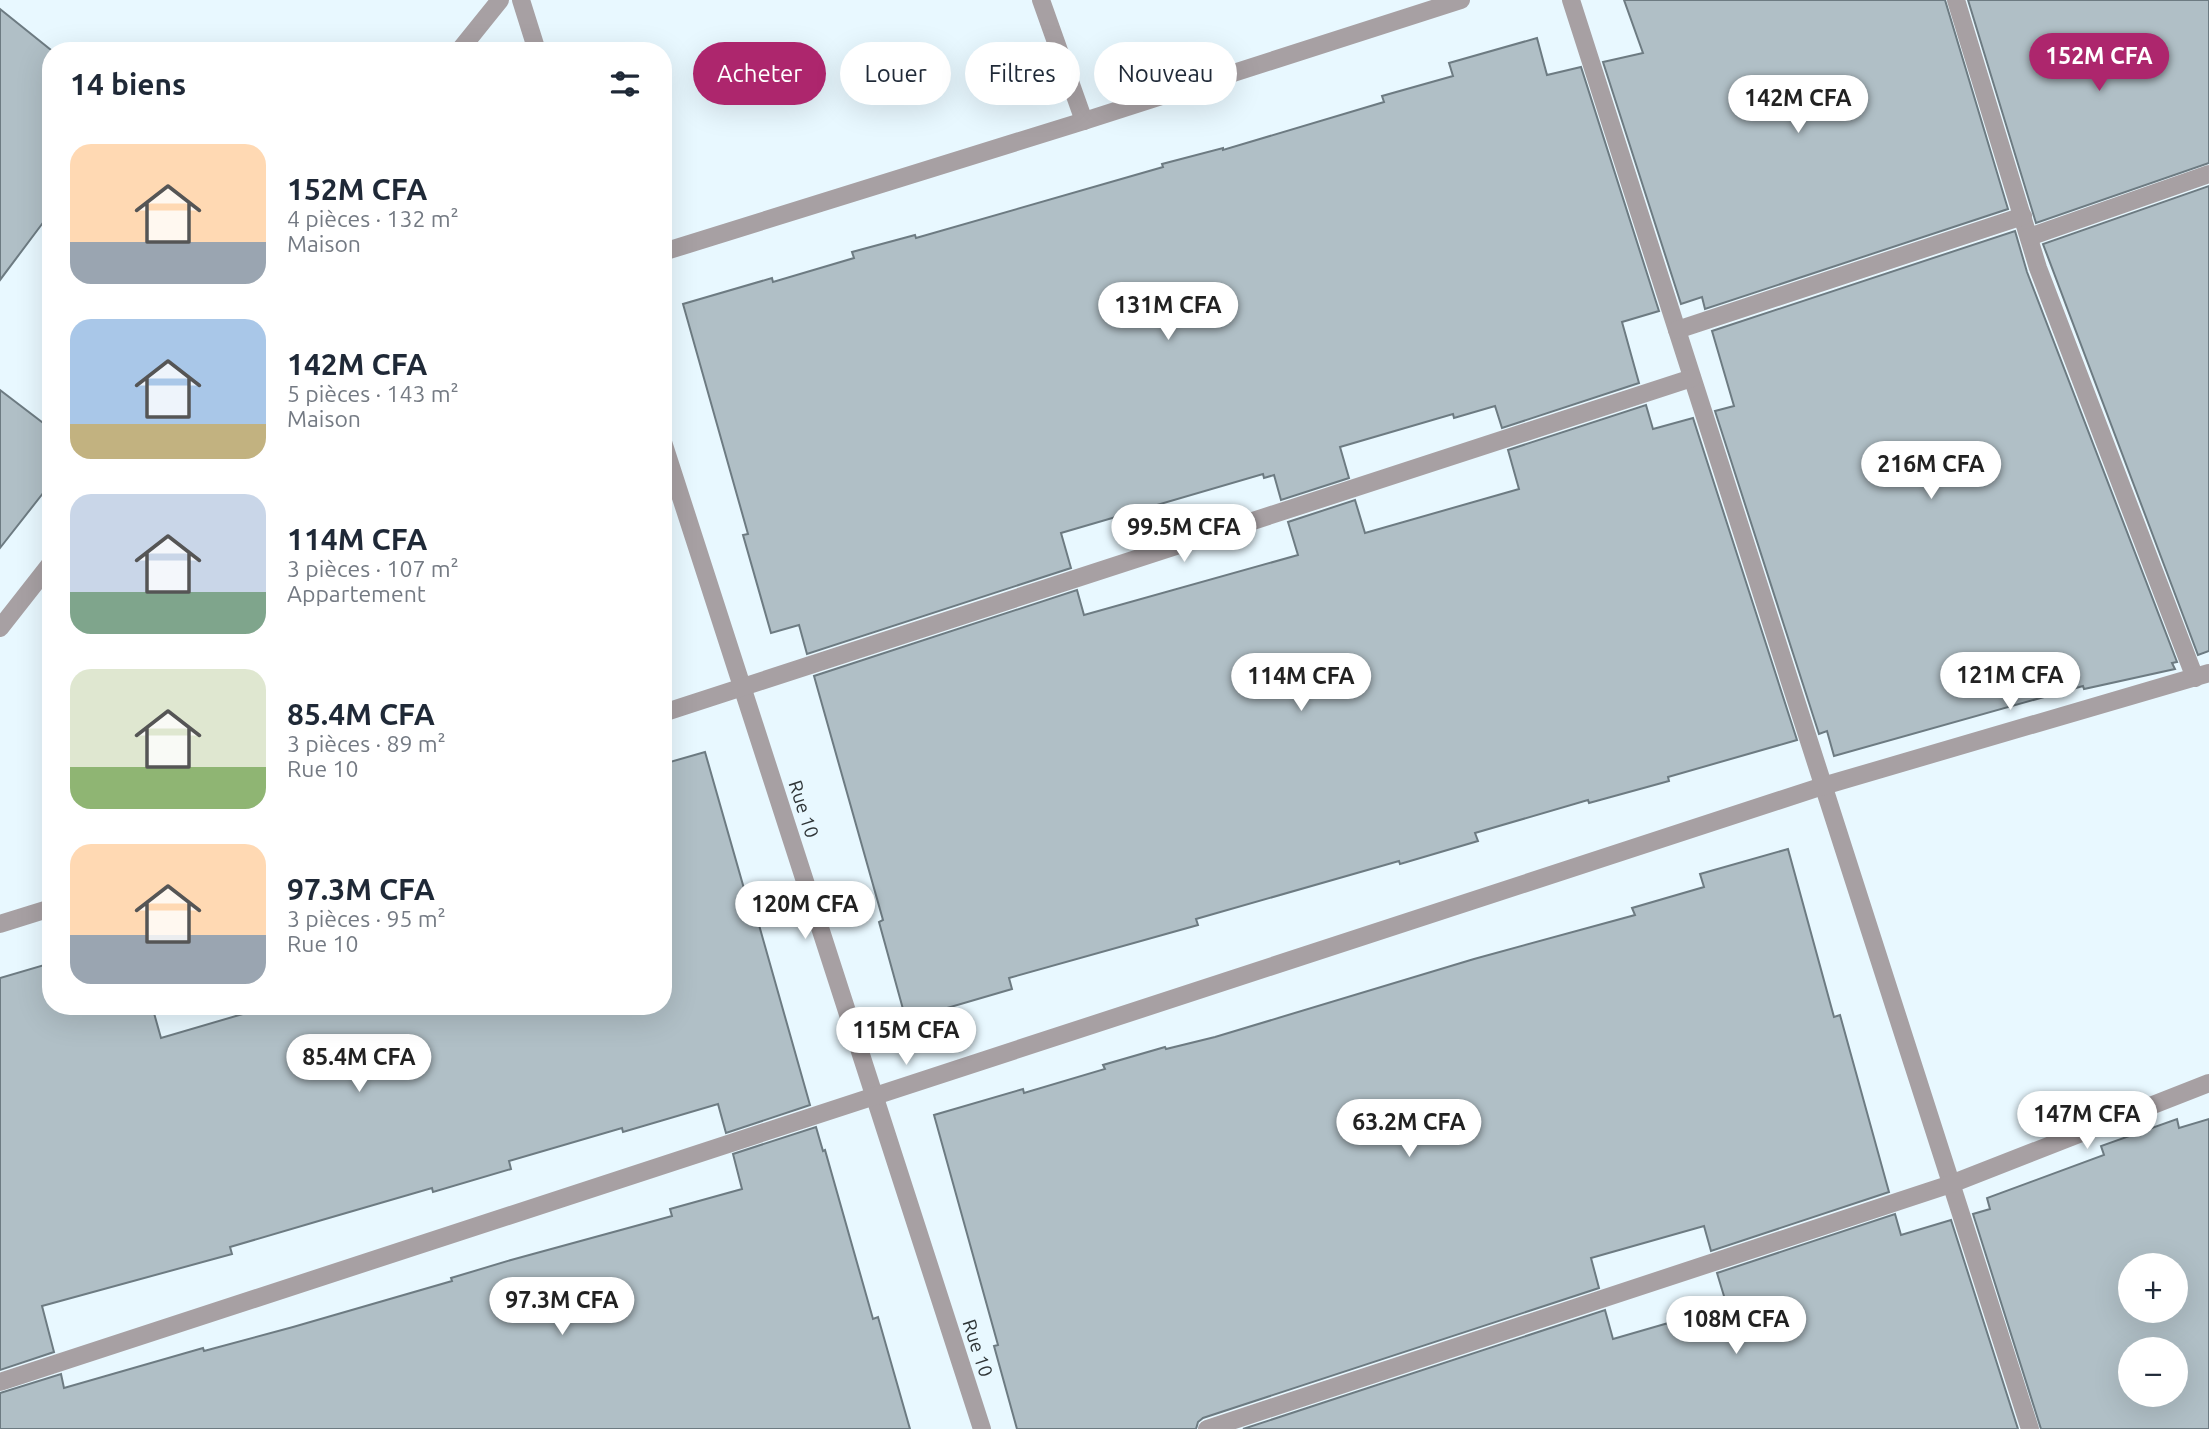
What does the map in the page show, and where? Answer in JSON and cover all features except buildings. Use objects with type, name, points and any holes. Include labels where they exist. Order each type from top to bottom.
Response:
[{"type":"street","points":[[466,42],[500,0]]},
{"type":"street","points":[[521,0],[534,42]]},
{"type":"street","points":[[1041,0],[1084,121]]},
{"type":"street","points":[[672,249],[1461,0]]},
{"type":"street","points":[[1571,0],[2030,1429]]},
{"type":"street","points":[[0,1382],[1823,786],[2202,676],[2038,268],[1956,0]]},
{"type":"street","points":[[2029,237],[2209,174]]},
{"type":"street","points":[[1677,330],[2023,216]]},
{"type":"street","points":[[672,710],[1692,378]]},
{"type":"street","name":"Rue 10","points":[[672,470],[982,1429]]},
{"type":"street","points":[[0,628],[42,574]]},
{"type":"street","points":[[0,924],[42,911]]},
{"type":"street","points":[[1207,1429],[1951,1184],[2209,1083]]}]
